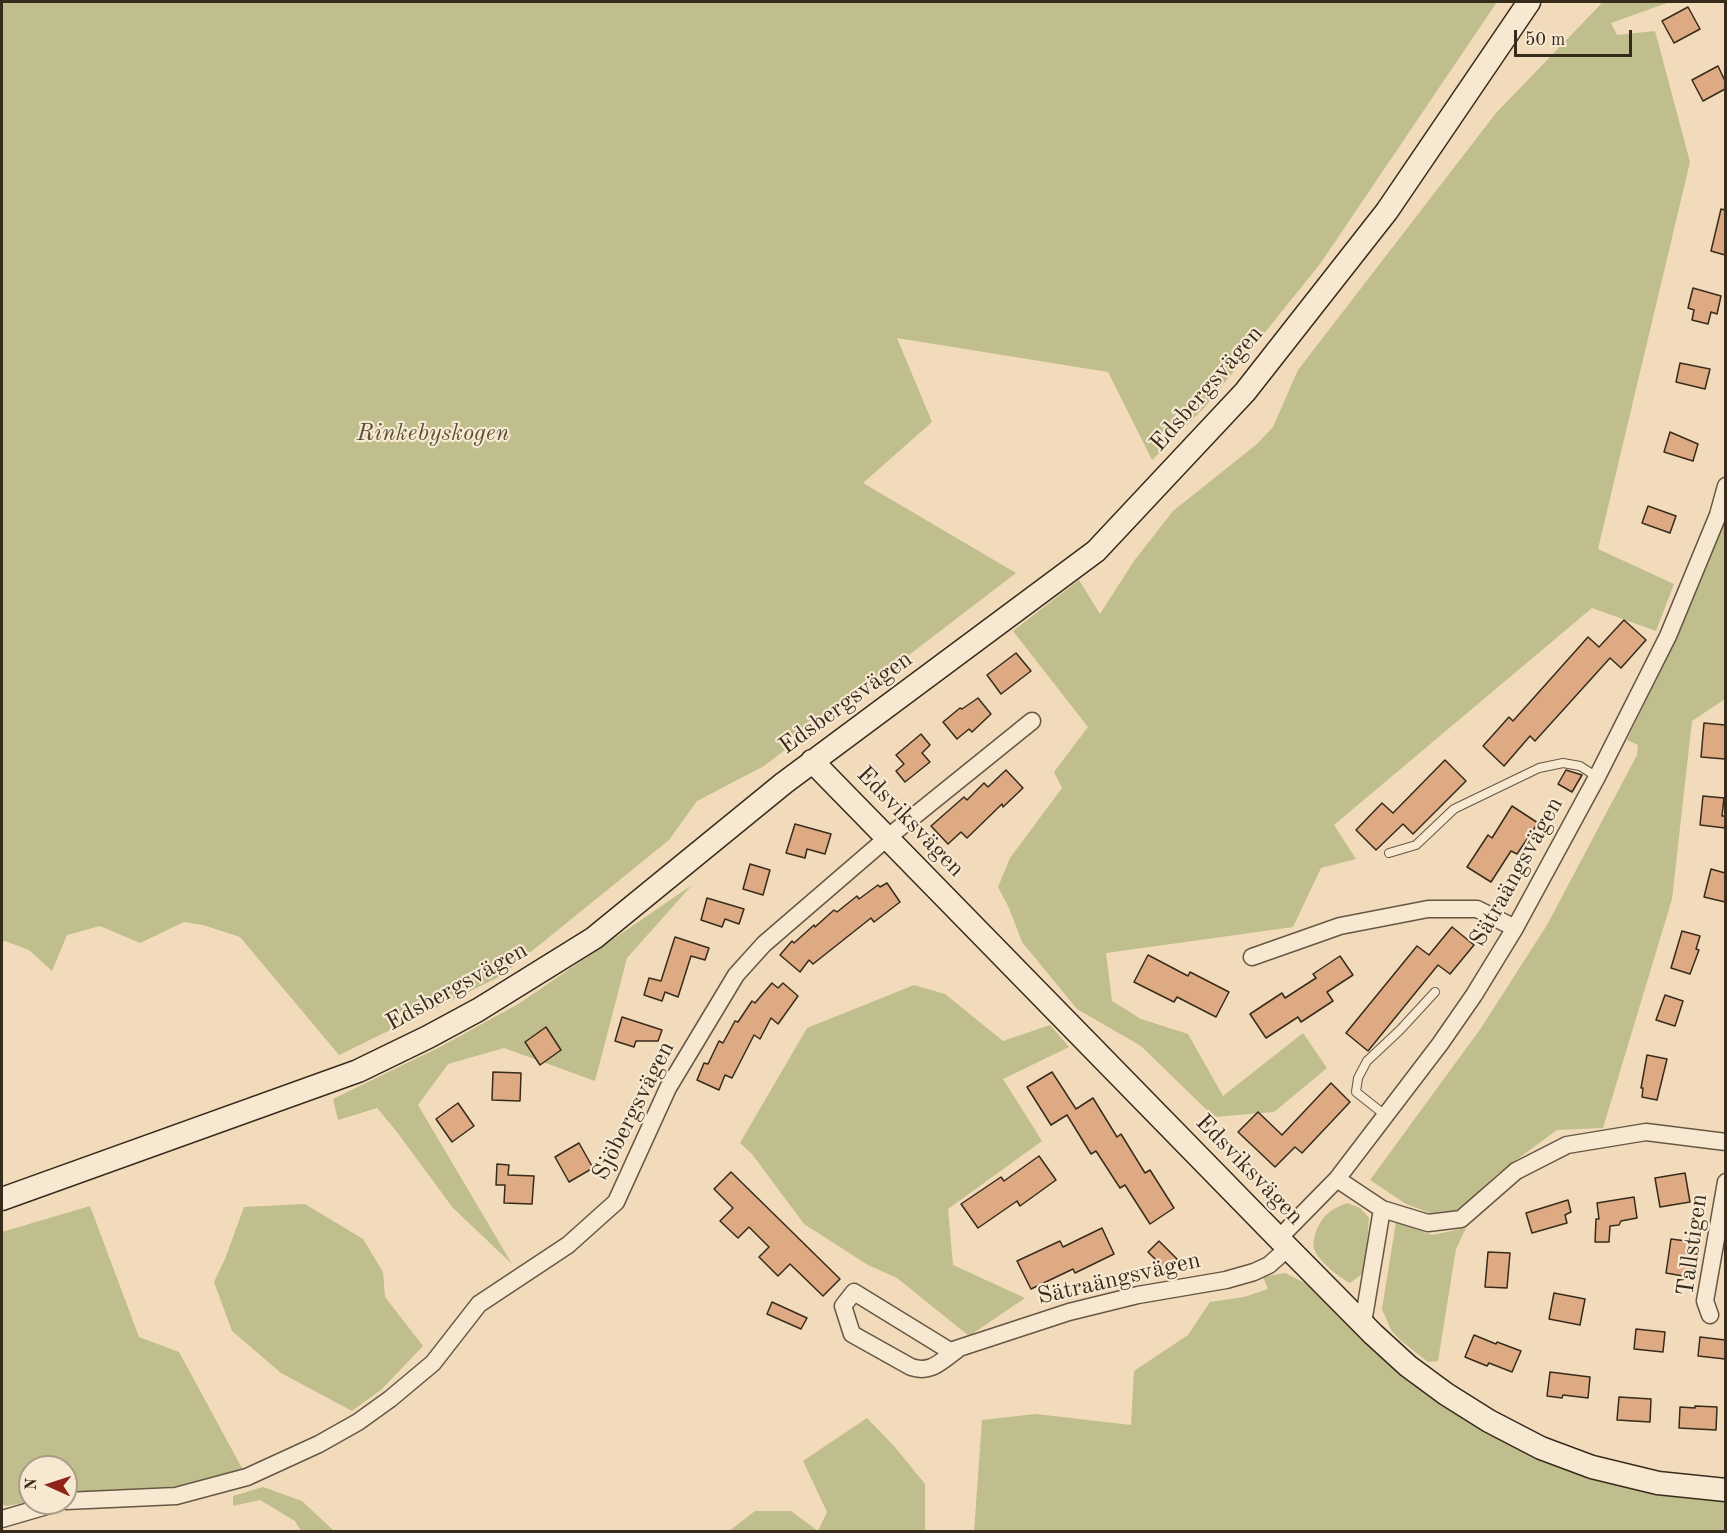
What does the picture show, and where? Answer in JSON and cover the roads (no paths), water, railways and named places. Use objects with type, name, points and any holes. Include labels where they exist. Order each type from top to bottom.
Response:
[{"type":"main road","name":"Edsbergsvägen","points":[[2,1199],[358,1071],[478,1010],[594,938],[812,761],[949,662],[1102,545],[1245,392],[1373,230],[1529,2]]},
{"type":"main road","name":"Edsviksvägen","points":[[812,761],[1283,1243],[1408,1366],[1446,1394],[1489,1421],[1541,1448],[1592,1467],[1658,1483],[1725,1490]]},
{"type":"street","name":"Sätraängsvägen","points":[[957,1350],[929,1369],[920,1370],[852,1334],[843,1306],[854,1292],[950,1351],[1069,1312],[1138,1295],[1226,1280],[1269,1265],[1283,1243],[1337,1179],[1440,1044],[1474,995],[1515,928],[1597,777],[1668,636],[1713,526],[1725,486]]},
{"type":"street","name":"Sjöbergsvägen","points":[[78,1500],[176,1496],[247,1478],[319,1444],[358,1422],[390,1399],[433,1362],[479,1304],[568,1245],[616,1202],[668,1088],[736,975],[764,944],[887,838],[1032,721]]},
{"type":"street","points":[[1252,957],[1340,926],[1428,909],[1477,909],[1515,928]]},
{"type":"street","points":[[1337,1179],[1382,1209],[1428,1223],[1461,1219],[1516,1171],[1567,1145],[1646,1132],[1725,1142]]},
{"type":"street","name":"Tallstigen","points":[[1710,1316],[1705,1301],[1725,1182]]},
{"type":"street","points":[[1363,1323],[1382,1209]]},
{"type":"street","points":[[2,1518],[18,1514]]},
{"type":"lane","points":[[1389,853],[1416,846],[1454,809],[1539,768],[1563,763],[1580,766],[1597,777]]},
{"type":"lane","points":[[1385,1115],[1356,1092],[1358,1078],[1367,1061],[1436,992]]},
{"type":"park label","name":"Rinkebyskogen","points":[[433,434]]}]
